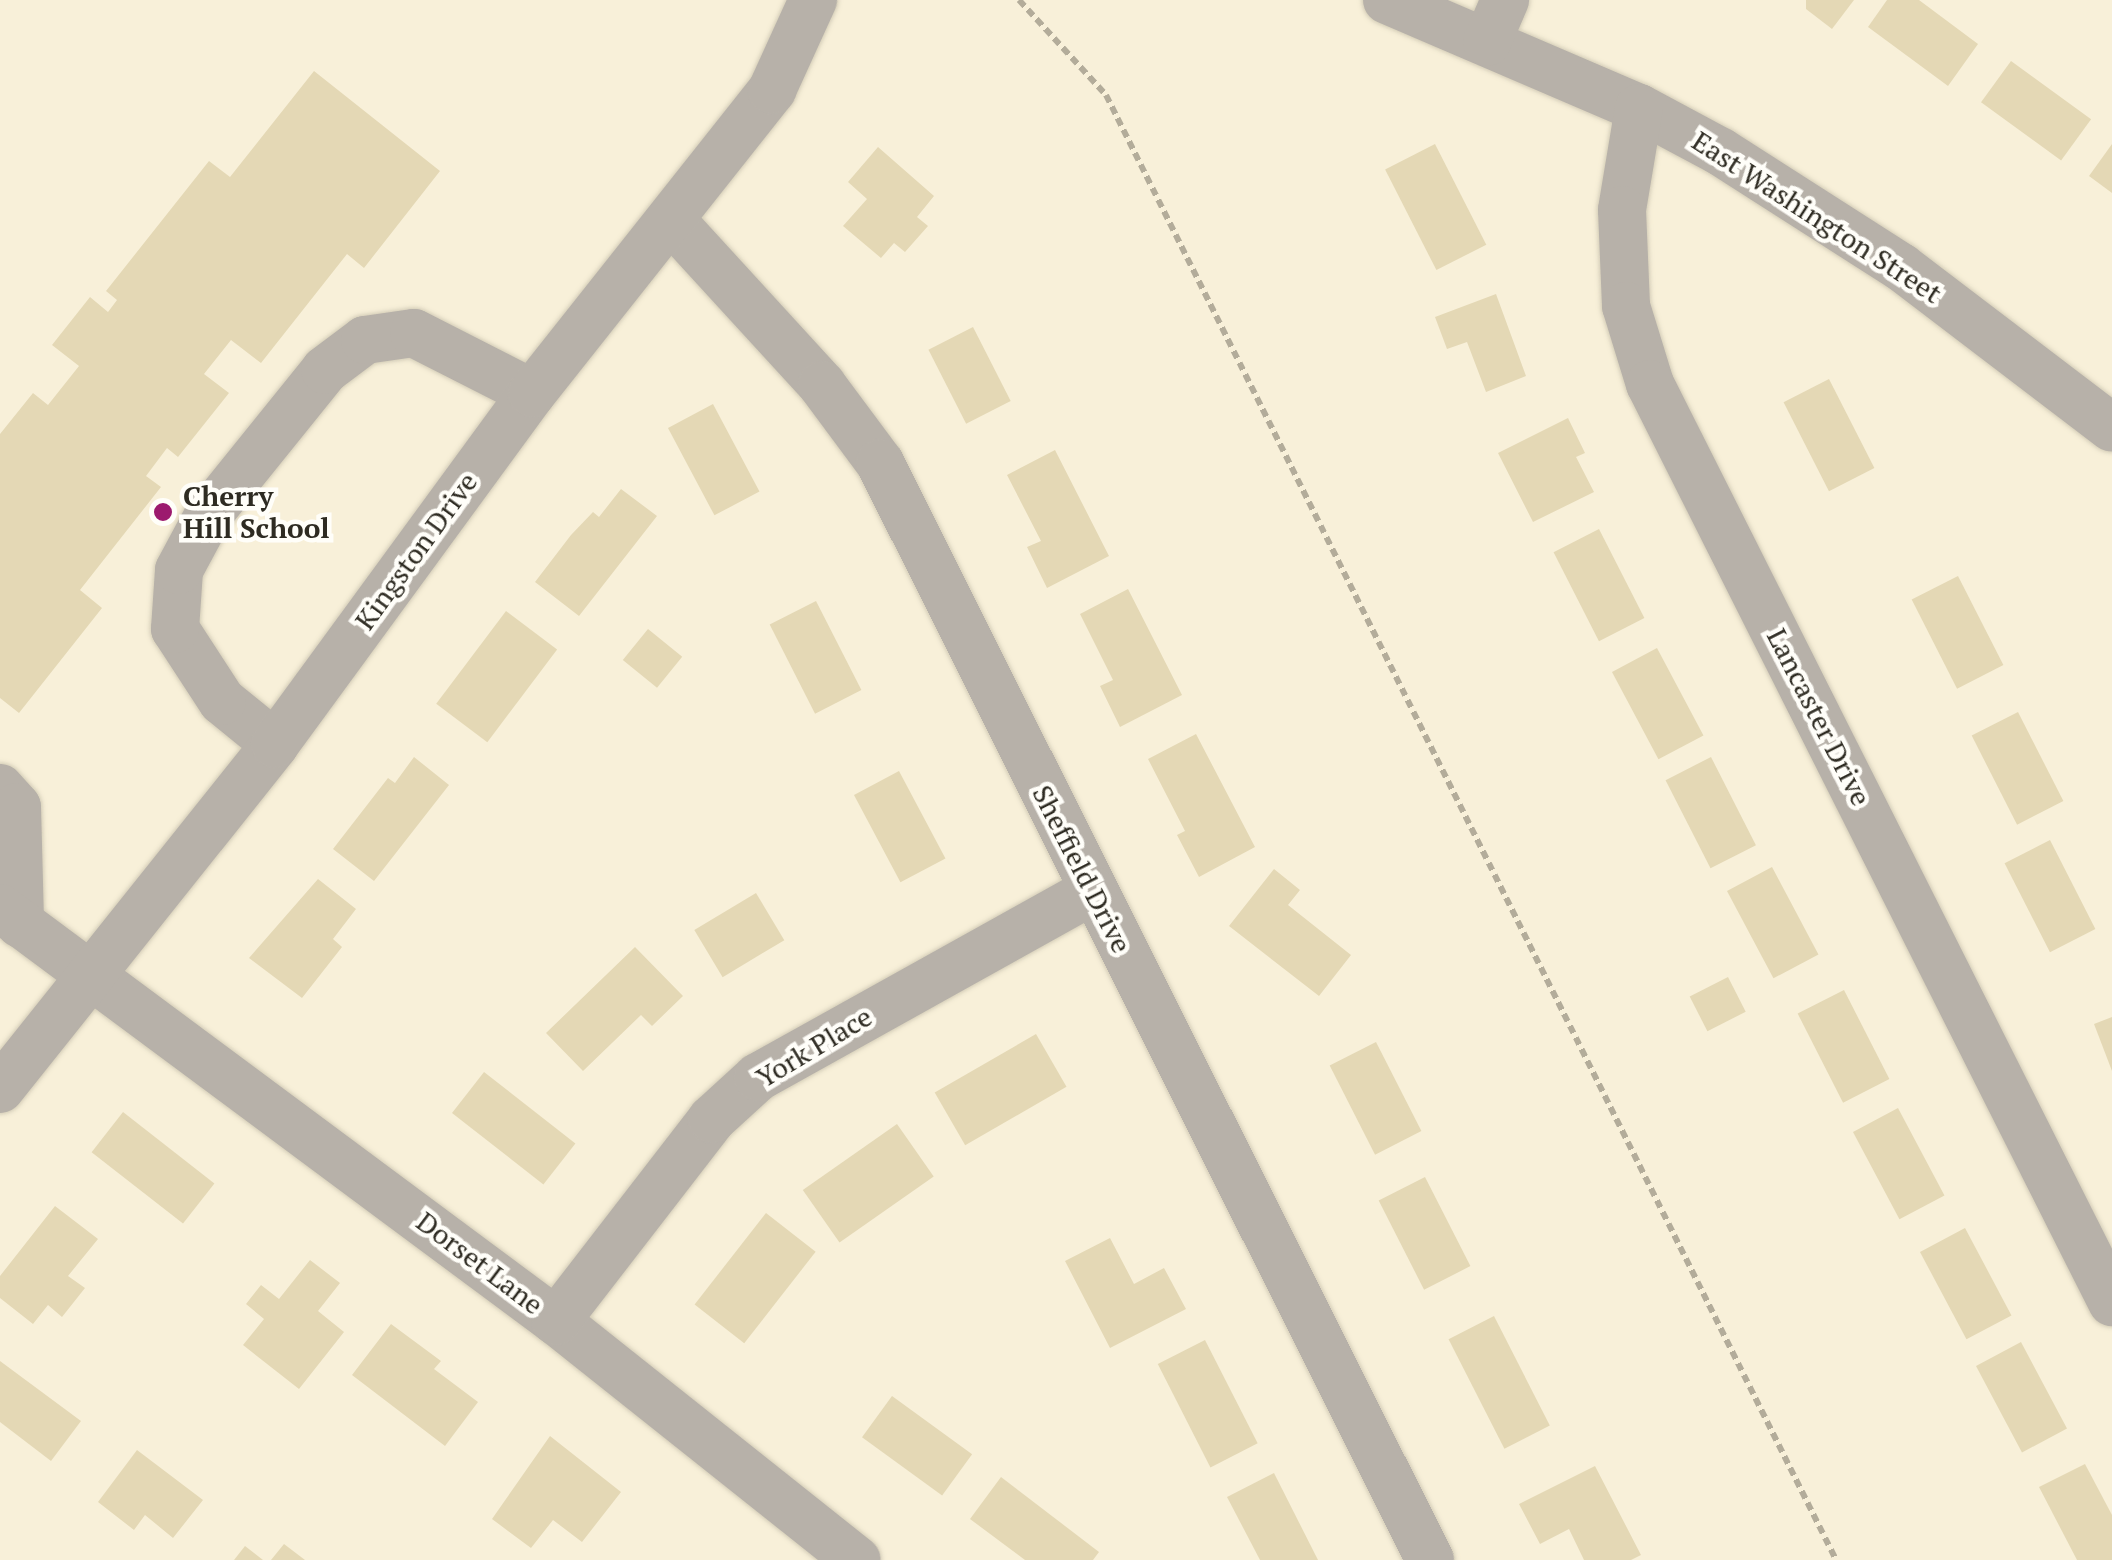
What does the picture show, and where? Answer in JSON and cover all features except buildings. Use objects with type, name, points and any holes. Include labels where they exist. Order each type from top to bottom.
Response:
[{"type":"street","name":"Kingston Drive","points":[[0,1089],[68,1000],[97,974],[275,744],[532,393],[772,90],[812,0]]},
{"type":"street","name":"East Washington Street","points":[[1387,0],[1496,21],[1826,217],[2112,428]]},
{"type":"street","name":"Lancaster Drive","points":[[1639,108],[1623,230],[1626,306],[1650,384],[2112,1302]]},
{"type":"street","name":"Sheffield Drive","points":[[671,220],[822,385],[880,463],[1430,1560]]},
{"type":"street","points":[[275,744],[222,700],[175,628],[179,570],[209,514],[325,370],[365,340],[414,333],[532,393]]},
{"type":"street","points":[[0,788],[17,807],[10,916]]},
{"type":"street","name":"York Place","points":[[556,1321],[712,1119],[758,1077],[1092,891]]},
{"type":"street","name":"Dorset Lane","points":[[10,916],[97,974],[556,1321],[857,1560]]},
{"type":"path","points":[[1019,0],[1106,95],[1836,1560]]},
{"type":"place","name":"Cherry Hill School","points":[[163,512]]}]
